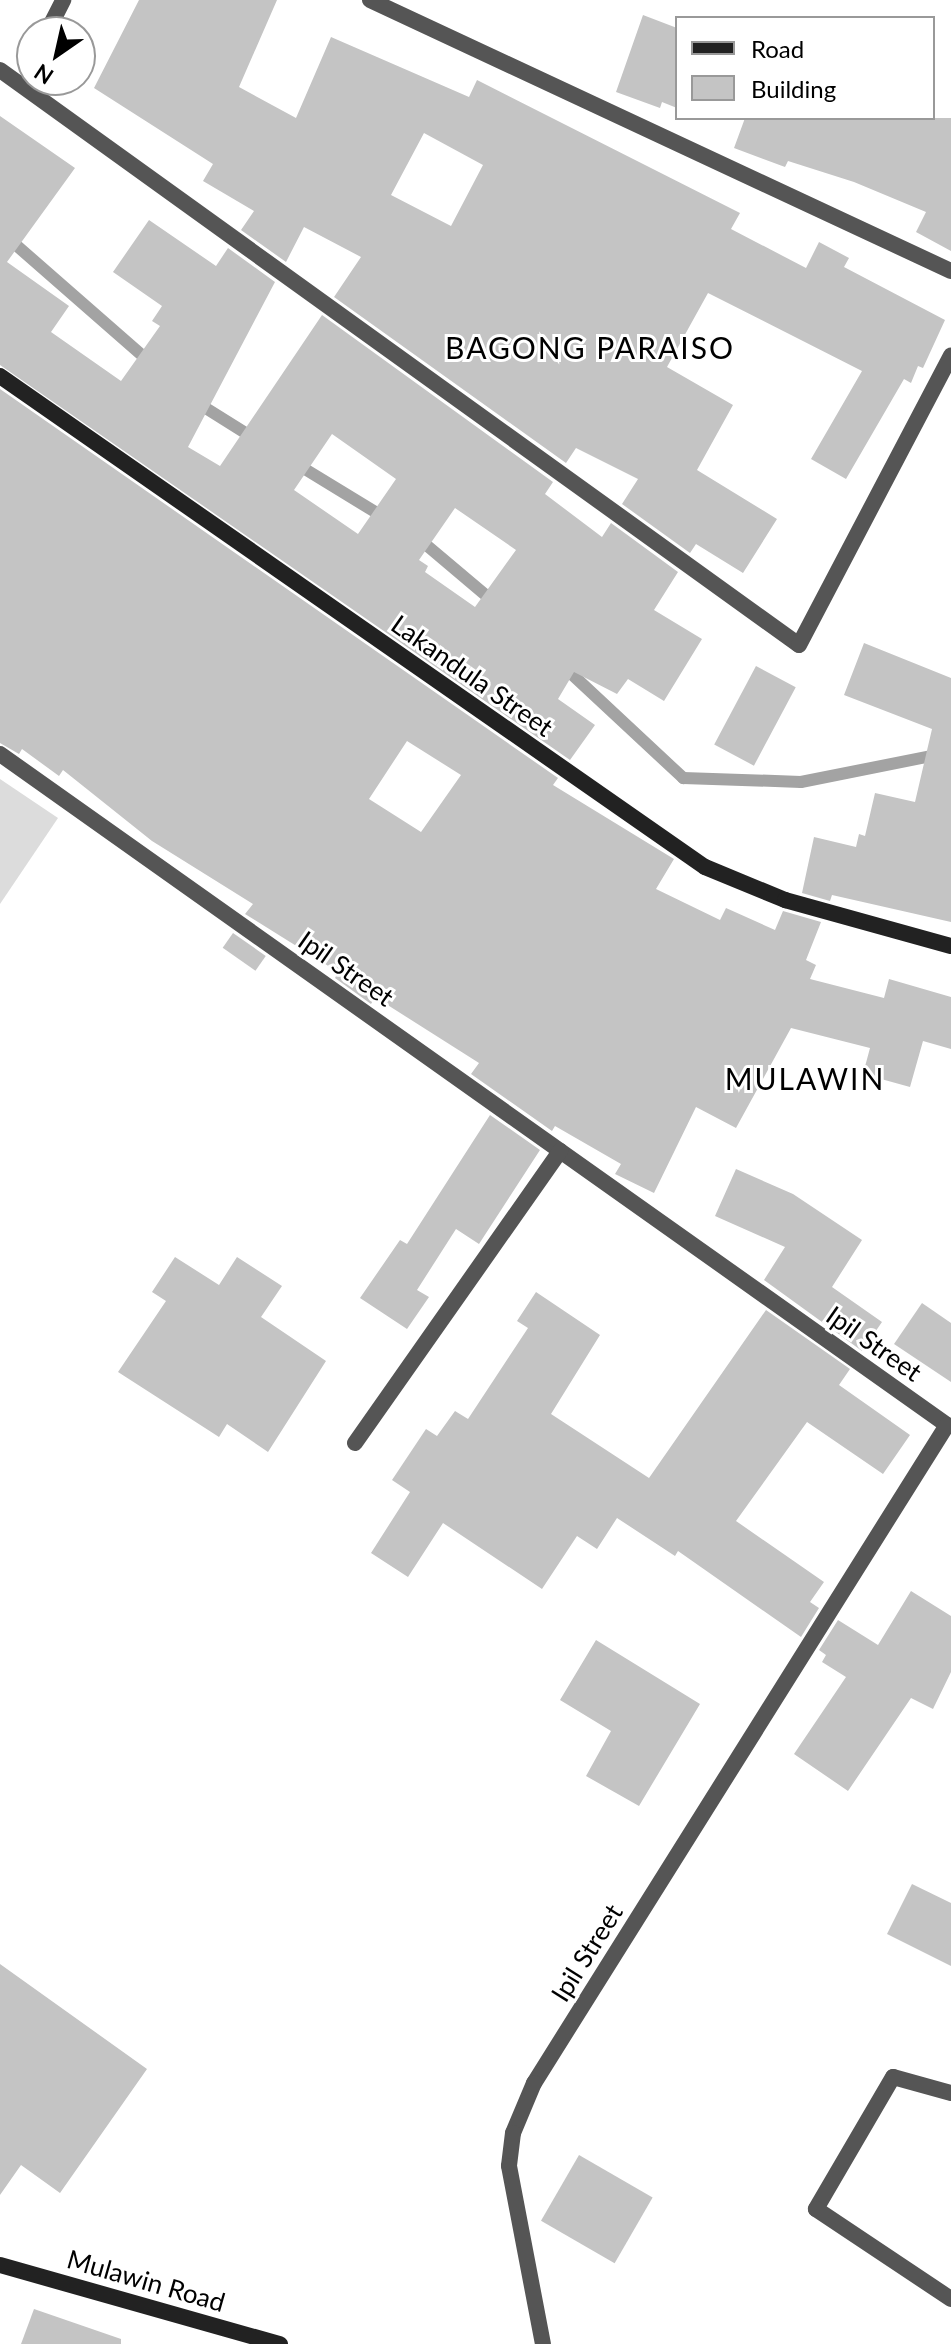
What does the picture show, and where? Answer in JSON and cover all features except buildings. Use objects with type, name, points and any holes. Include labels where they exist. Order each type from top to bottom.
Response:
[{"type":"street","points":[[370,0],[951,271]]},
{"type":"street","points":[[42,96],[799,645],[950,362]]},
{"type":"street","name":"Lakandula Street","points":[[0,376],[705,867],[785,900],[951,946]]},
{"type":"street","name":"Ipil Street","points":[[0,754],[949,1427],[534,2083],[513,2133],[509,2166],[543,2344]]},
{"type":"street","points":[[355,1443],[560,1151]]},
{"type":"street","points":[[951,2093],[893,2077],[816,2209],[951,2299]]},
{"type":"street","name":"Mulawin Road","points":[[0,2265],[280,2344]]},
{"type":"shaded area","points":[[0,779],[58,818],[0,904]]},
{"type":"waterway","points":[[0,231],[152,364]]},
{"type":"waterway","points":[[196,402],[255,439]]},
{"type":"waterway","points":[[295,463],[385,518]]},
{"type":"waterway","points":[[418,538],[495,603]]},
{"type":"waterway","points":[[562,665],[683,778],[801,782],[951,752]]},
{"type":"district","name":"BAGONG PARAISO","points":[[590,347]]},
{"type":"district","name":"MULAWIN","points":[[805,1078]]}]
